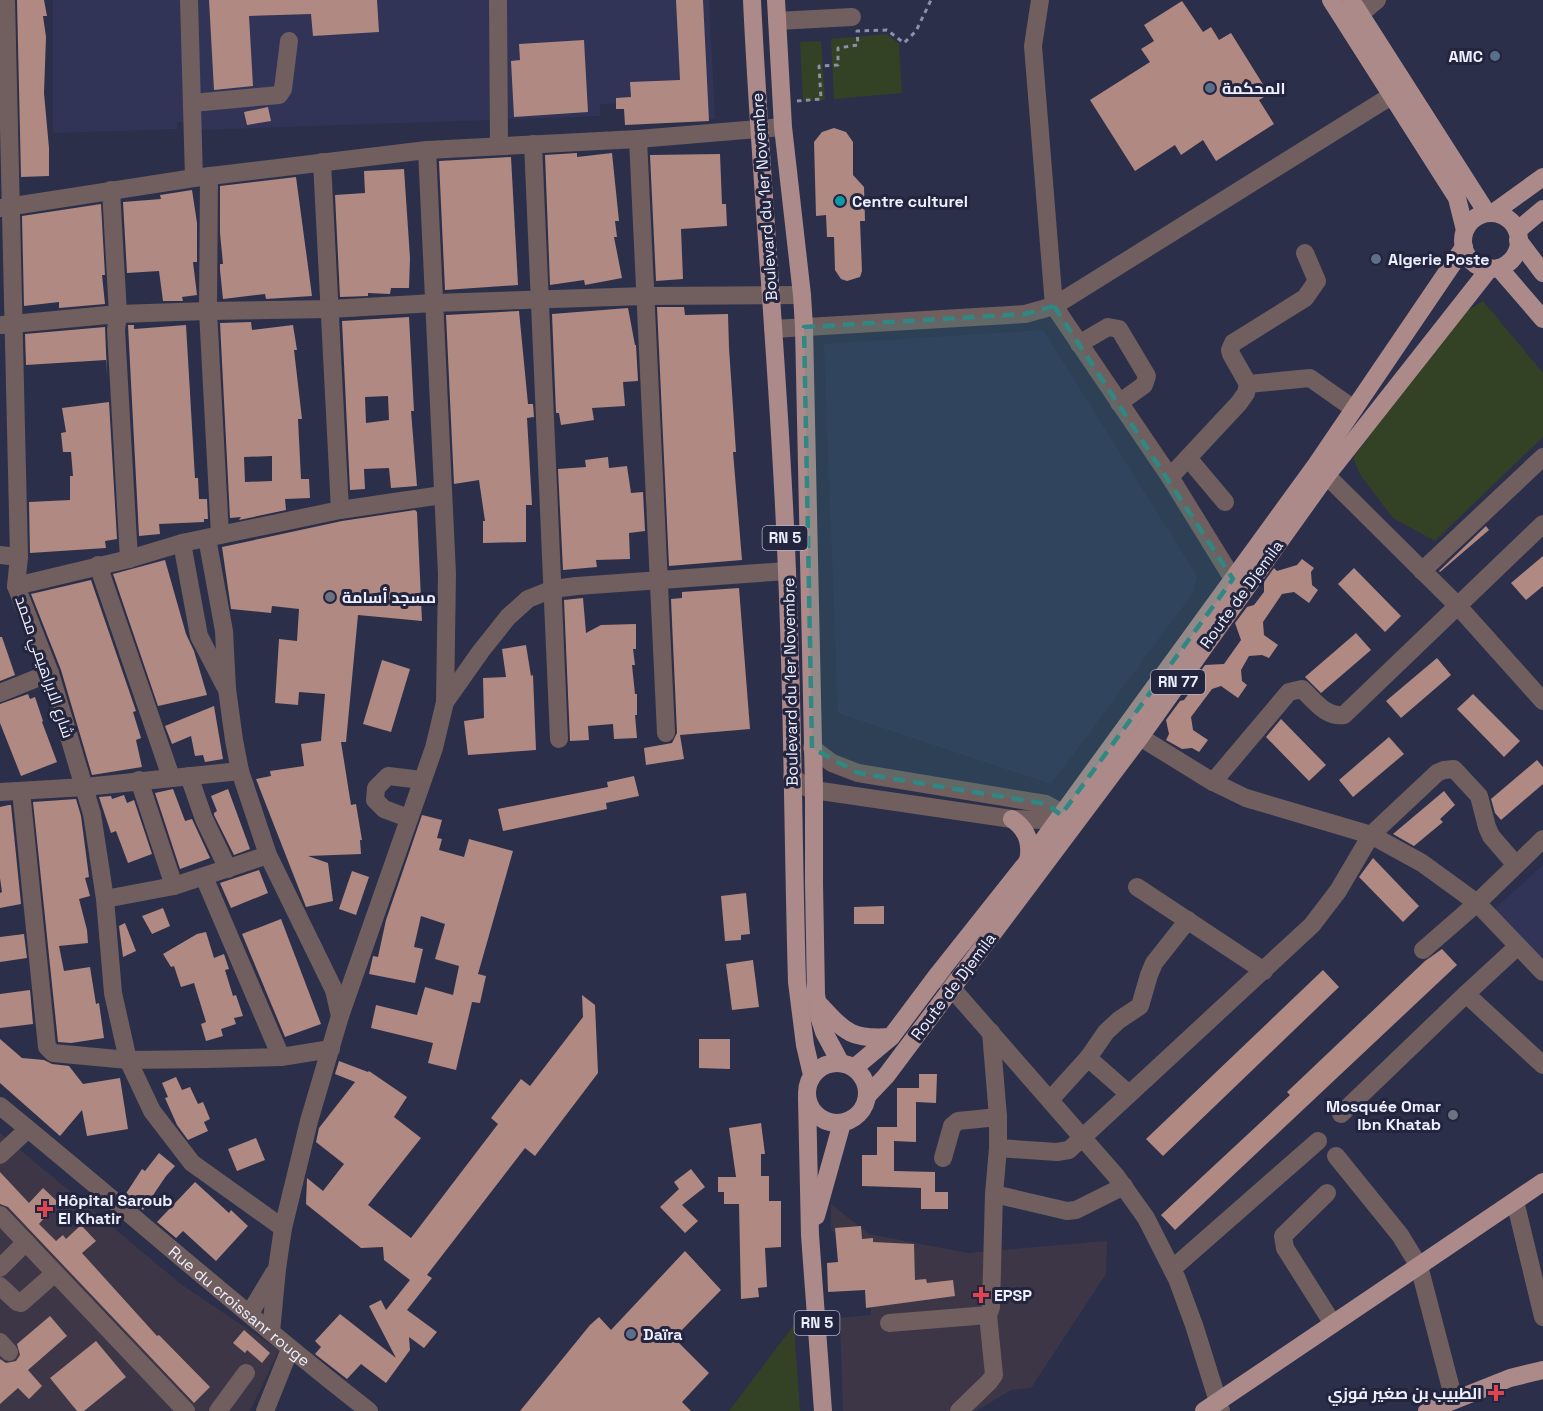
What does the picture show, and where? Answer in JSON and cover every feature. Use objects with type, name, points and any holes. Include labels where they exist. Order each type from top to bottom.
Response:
[{"type":"main road","name":"Boulevard du 1er Novembre","points":[[752,0],[758,130],[772,296],[787,571],[797,982],[804,1046],[812,1075]]},
{"type":"main road","name":"Boulevard du 1er Novembre","points":[[776,0],[783,127],[804,327],[818,1003],[824,1032],[847,1065]]},
{"type":"main road","points":[[1330,0],[1352,12],[1490,213],[1505,217],[1512,223],[1543,273]]},
{"type":"main road","points":[[1352,12],[1391,96],[1457,198],[1464,238],[1473,262],[1481,267],[1494,268],[1513,257],[1518,236],[1543,209]]},
{"type":"main road","points":[[1464,238],[1470,222],[1478,216],[1490,213],[1543,177]]},
{"type":"main road","name":"Route de Djemila","points":[[1321,470],[1354,409],[1464,238]]},
{"type":"main road","points":[[1494,268],[1543,319]]},
{"type":"main road","name":"Route de Djemila","points":[[867,1096],[886,1076],[953,987],[1065,823],[1321,470],[1494,268]]},
{"type":"main road","name":"Route de Djemila","points":[[847,1065],[891,1037],[1028,861],[1065,823],[1087,806],[1140,736],[1239,583]]},
{"type":"main road","points":[[1012,819],[1028,837],[1030,853],[1028,861]]},
{"type":"main road","points":[[794,885],[814,884]]},
{"type":"main road","points":[[818,1003],[846,1032],[871,1039],[891,1037]]},
{"type":"main road","points":[[824,1065],[847,1065],[864,1080],[867,1096],[862,1110],[850,1120],[842,1123],[819,1118],[809,1106],[808,1082],[812,1075],[824,1065]]},
{"type":"main road","name":"RN 5","points":[[807,1098],[810,1235],[823,1411]]},
{"type":"main road","name":"RN 5","points":[[810,1235],[842,1123]]},
{"type":"main road","points":[[1214,1408],[1333,1324],[1543,1182]]},
{"type":"main road","points":[[1426,1411],[1510,1378],[1543,1370]]},
{"type":"street","name":"شارع الابراهيمي محمد","points":[[6,0],[6,324],[19,557],[16,586],[50,673],[92,814],[105,899],[113,993],[128,1060],[152,1111],[192,1163],[283,1228]]},
{"type":"street","points":[[189,0],[192,103],[201,177],[208,311],[213,537],[234,740],[240,771],[268,855],[334,990],[340,1016]]},
{"type":"street","points":[[498,0],[499,146]]},
{"type":"street","points":[[1041,0],[1033,46],[1054,306],[1239,583]]},
{"type":"street","points":[[1352,12],[1377,0]]},
{"type":"street","points":[[777,21],[852,17]]},
{"type":"street","points":[[192,103],[279,95],[283,89],[289,41]]},
{"type":"street","points":[[773,329],[1025,314],[1054,306],[1391,96]]},
{"type":"street","points":[[6,208],[201,177],[427,150],[638,139],[783,127]]},
{"type":"street","points":[[638,139],[666,733]]},
{"type":"street","points":[[533,144],[559,739]]},
{"type":"street","points":[[272,1332],[283,1228],[309,1121],[340,1016],[434,748],[445,702],[447,574],[427,150]]},
{"type":"street","points":[[322,162],[340,510]]},
{"type":"street","points":[[111,190],[118,314],[116,330],[129,559]]},
{"type":"street","points":[[1170,477],[1246,393],[1248,384],[1230,350],[1233,343],[1305,298],[1317,281],[1305,252]]},
{"type":"street","points":[[6,324],[118,314],[330,309],[646,296],[802,295]]},
{"type":"street","points":[[1079,344],[1108,327],[1119,329],[1147,376],[1143,385],[1119,403]]},
{"type":"street","points":[[1248,384],[1310,378],[1354,409]]},
{"type":"street","points":[[1422,570],[1543,457]]},
{"type":"street","points":[[1188,458],[1225,502]]},
{"type":"street","points":[[1321,470],[1457,605],[1543,701]]},
{"type":"street","points":[[16,586],[129,559],[182,543],[340,510],[442,495]]},
{"type":"street","points":[[1213,782],[1289,692],[1302,689],[1326,712],[1335,716],[1344,715],[1543,524]]},
{"type":"street","points":[[182,543],[199,636],[227,689]]},
{"type":"street","points":[[0,555],[19,557]]},
{"type":"street","points":[[98,565],[180,777],[204,819],[228,869]]},
{"type":"street","points":[[445,702],[508,617],[528,599],[553,589],[787,571]]},
{"type":"street","points":[[0,693],[50,673]]},
{"type":"street","points":[[1140,736],[1213,782],[1246,798],[1371,835],[1422,863],[1477,903],[1543,972]]},
{"type":"street","points":[[812,748],[832,764],[858,773],[1046,804],[1055,809],[1065,823]]},
{"type":"street","points":[[998,1149],[1057,1152],[1069,1150],[1312,925],[1338,891],[1371,835],[1437,773],[1454,769],[1479,796],[1491,836],[1516,865]]},
{"type":"street","points":[[0,792],[85,787],[240,771]]},
{"type":"street","points":[[408,819],[384,809],[375,800],[376,788],[388,776],[422,780]]},
{"type":"street","points":[[792,777],[814,790],[1012,819],[1065,823]]},
{"type":"street","points":[[139,780],[174,886]]},
{"type":"street","points":[[21,790],[47,1047],[53,1053],[128,1060],[281,1057],[331,1049]]},
{"type":"street","points":[[1423,950],[1477,903],[1543,839]]},
{"type":"street","points":[[105,899],[174,886],[268,855]]},
{"type":"street","points":[[204,877],[281,1057]]},
{"type":"street","points":[[1137,887],[1264,971]]},
{"type":"street","points":[[1050,1100],[1088,1058],[1106,1032],[1140,1006],[1154,963],[1188,920]]},
{"type":"street","points":[[1341,1114],[1518,946]]},
{"type":"street","points":[[939,973],[1083,1137],[1124,1186],[1146,1218],[1172,1269],[1194,1325],[1214,1408]]},
{"type":"street","points":[[1466,994],[1543,1065]]},
{"type":"street","points":[[959,1411],[994,1375],[988,1315],[991,1307],[998,1117],[991,1032]]},
{"type":"street","points":[[1088,1058],[1130,1094]]},
{"type":"street","name":"Rue du croissanr rouge","points":[[0,1106],[250,1313],[290,1349],[369,1411]]},
{"type":"street","points":[[943,1158],[952,1126],[958,1121],[998,1117]]},
{"type":"street","points":[[0,1155],[28,1129]]},
{"type":"street","points":[[1172,1269],[1318,1141]]},
{"type":"street","points":[[1336,1156],[1400,1235],[1419,1266],[1454,1400]]},
{"type":"street","points":[[994,1194],[1067,1211],[1076,1210],[1124,1186]]},
{"type":"street","points":[[1327,1192],[1283,1236],[1285,1248],[1333,1324]]},
{"type":"street","points":[[1515,1201],[1535,1251],[1543,1317]]},
{"type":"street","points":[[0,1215],[186,1411]]},
{"type":"street","points":[[0,1268],[26,1242]]},
{"type":"street","points":[[250,1313],[277,1269]]},
{"type":"street","points":[[2,1291],[17,1302],[24,1302],[55,1273]]},
{"type":"street","points":[[889,1323],[988,1315]]},
{"type":"street","points":[[265,1411],[290,1349]]},
{"type":"street","points":[[218,1411],[246,1373]]},
{"type":"path","points":[[782,100],[821,99],[819,66],[838,65],[838,48],[858,45],[857,31],[887,30],[904,43],[916,31],[931,0]]},
{"type":"highlighted area","points":[[1054,306],[1233,579],[1061,815],[1046,804],[858,773],[812,748],[804,327],[1025,314]]},
{"type":"shaded area","points":[[53,0],[709,0],[715,119],[681,121],[679,102],[600,104],[600,116],[198,130],[197,119],[177,123],[177,129],[53,133]]},
{"type":"shaded area","points":[[1043,330],[1197,576],[1193,593],[1051,784],[838,713],[824,344]]},
{"type":"shaded area","points":[[1543,865],[1543,966],[1491,912]]},
{"type":"shaded area","name":"Hôpital Saroub El Khatir","points":[[0,1133],[182,1285],[279,1350],[250,1411],[0,1411]]},
{"type":"shaded area","name":"EPSP","points":[[831,1204],[869,1234],[968,1253],[1107,1241],[1106,1274],[1031,1388],[1011,1390],[976,1411],[843,1411],[840,1318],[871,1315],[868,1257],[858,1255],[831,1229]]},
{"type":"green space","points":[[887,34],[899,44],[902,93],[834,99],[831,39]]},
{"type":"green space","points":[[821,41],[825,100],[803,101],[800,42]]},
{"type":"green space","points":[[1483,301],[1543,373],[1543,437],[1435,541],[1393,518],[1361,476],[1353,458],[1453,320]]},
{"type":"green space","points":[[794,1325],[800,1411],[729,1411]]},
{"type":"building","points":[[17,0],[44,0],[47,16],[43,16],[46,37],[44,93],[49,176],[21,177]]},
{"type":"building","points":[[209,0],[377,0],[379,32],[313,36],[311,14],[249,16],[253,86],[214,90]]},
{"type":"building","points":[[676,0],[703,0],[709,121],[625,125],[624,109],[616,109],[616,98],[631,97],[630,82],[680,80]]},
{"type":"building","points":[[1182,1],[1203,32],[1211,27],[1219,40],[1231,33],[1269,94],[1259,100],[1274,124],[1216,161],[1203,140],[1181,155],[1175,145],[1135,171],[1090,100],[1150,62],[1141,49],[1154,41],[1144,25]]},
{"type":"building","points":[[584,40],[588,112],[514,117],[511,61],[520,60],[519,44]]},
{"type":"building","points":[[268,107],[271,121],[247,125],[244,112]]},
{"type":"building","name":"Centre culturel","points":[[834,128],[846,132],[853,142],[853,175],[864,187],[865,221],[860,221],[862,271],[860,277],[847,281],[841,279],[835,270],[834,237],[827,237],[826,215],[816,216],[814,142],[822,132]]},
{"type":"building","points":[[577,153],[577,157],[612,153],[619,221],[615,221],[617,237],[614,237],[622,278],[585,285],[584,280],[550,285],[545,155]]},
{"type":"building","points":[[720,154],[722,204],[726,204],[727,226],[681,229],[683,279],[656,281],[650,155]]},
{"type":"building","points":[[511,157],[518,285],[445,290],[439,161]]},
{"type":"building","points":[[404,169],[410,258],[409,288],[391,288],[390,294],[368,293],[368,296],[340,297],[335,195],[365,193],[364,171]]},
{"type":"building","points":[[296,177],[312,296],[266,299],[265,294],[223,299],[220,270],[220,264],[223,264],[220,233],[220,186]]},
{"type":"building","points":[[192,190],[197,223],[197,262],[193,262],[197,295],[182,297],[183,301],[163,301],[159,271],[127,273],[123,202],[161,199],[160,195]]},
{"type":"building","points":[[101,204],[105,275],[102,275],[105,304],[59,308],[59,302],[24,306],[22,216]]},
{"type":"building","points":[[657,307],[684,307],[685,315],[728,314],[736,452],[733,452],[742,560],[669,566]]},
{"type":"building","points":[[628,308],[636,345],[638,381],[623,382],[625,406],[592,408],[594,420],[561,425],[559,413],[556,413],[552,314]]},
{"type":"building","points":[[519,311],[528,404],[533,404],[534,417],[527,418],[532,505],[526,505],[526,542],[483,543],[483,521],[485,521],[479,480],[454,484],[446,315]]},
{"type":"building","points":[[409,317],[414,411],[411,411],[417,486],[391,488],[389,468],[364,469],[365,489],[350,490],[342,321]],"holes":[[[388,396],[389,420],[366,423],[365,397]]]},
{"type":"building","points":[[251,322],[252,330],[293,325],[302,419],[298,419],[301,479],[309,479],[310,498],[285,499],[286,510],[239,520],[241,517],[230,518],[220,323]],"holes":[[[272,456],[272,481],[245,482],[244,457]]]},
{"type":"building","points":[[128,325],[134,325],[134,329],[186,325],[195,478],[198,478],[199,499],[207,499],[208,519],[204,519],[204,522],[159,524],[160,534],[139,536]]},
{"type":"building","points":[[105,327],[107,376],[106,360],[26,365],[25,334]]},
{"type":"building","points":[[109,402],[117,539],[105,541],[106,548],[30,553],[29,502],[70,500],[70,476],[73,476],[71,452],[63,452],[61,433],[66,432],[62,408]]},
{"type":"building","points":[[608,457],[609,468],[627,466],[631,493],[643,492],[645,531],[629,533],[630,559],[596,560],[597,567],[563,570],[558,469],[586,467],[585,460]]},
{"type":"building","points":[[415,510],[417,512],[422,621],[358,615],[346,742],[341,742],[351,805],[356,804],[362,840],[360,840],[361,854],[308,856],[328,863],[333,901],[306,907],[256,779],[271,776],[270,771],[304,766],[301,744],[321,741],[325,694],[299,692],[298,705],[275,703],[279,639],[297,641],[299,609],[272,606],[271,613],[231,609],[222,547],[342,521]]},
{"type":"building","points":[[1486,526],[1489,530],[1439,571]]},
{"type":"building","points":[[1543,556],[1543,586],[1526,600],[1511,583]]},
{"type":"building","points":[[1302,559],[1314,568],[1311,572],[1312,585],[1318,590],[1309,603],[1294,592],[1282,594],[1263,622],[1264,635],[1278,645],[1269,658],[1262,655],[1249,656],[1241,670],[1242,681],[1247,685],[1238,698],[1221,686],[1212,689],[1191,717],[1193,730],[1208,740],[1199,752],[1192,748],[1182,749],[1166,740],[1169,734],[1166,720],[1193,688],[1193,682],[1205,665],[1224,664],[1241,640],[1235,623],[1247,607],[1254,605],[1264,592],[1264,582],[1274,568],[1277,571],[1297,565]]},
{"type":"building","points":[[165,560],[186,634],[194,651],[207,695],[158,706],[113,574]]},
{"type":"building","points":[[1354,568],[1401,616],[1385,632],[1338,584]]},
{"type":"building","points":[[91,580],[136,711],[133,712],[141,738],[136,740],[142,767],[92,775],[61,670],[31,594]]},
{"type":"building","points":[[739,588],[750,729],[680,735],[684,759],[646,765],[644,748],[672,743],[677,733],[671,599],[682,598],[682,592]]},
{"type":"building","points":[[583,598],[586,633],[601,625],[636,624],[636,649],[633,649],[635,665],[632,665],[635,694],[637,694],[637,715],[635,715],[637,738],[614,739],[613,724],[588,726],[589,740],[570,741],[564,600]]},
{"type":"building","points":[[1356,633],[1371,650],[1321,693],[1305,677]]},
{"type":"building","points":[[0,637],[2,637],[15,675],[0,681]]},
{"type":"building","points":[[526,645],[531,676],[533,675],[536,750],[468,755],[464,721],[484,718],[483,678],[506,677],[502,649]]},
{"type":"building","points":[[1437,658],[1451,675],[1401,718],[1386,701]]},
{"type":"building","points":[[382,660],[410,669],[391,732],[363,724]]},
{"type":"building","points":[[28,694],[30,699],[35,697],[57,762],[21,776],[0,723],[0,704]]},
{"type":"building","points":[[1473,694],[1520,741],[1504,757],[1457,709]]},
{"type":"building","points":[[214,706],[223,759],[205,762],[203,755],[195,756],[191,736],[172,744],[165,726]]},
{"type":"building","points":[[1281,719],[1326,765],[1309,781],[1266,737]]},
{"type":"building","points":[[1389,737],[1404,754],[1353,797],[1339,780]]},
{"type":"building","points":[[1537,760],[1543,767],[1543,784],[1501,820],[1495,813],[1491,799]]},
{"type":"building","points":[[634,776],[639,796],[606,803],[607,809],[503,831],[498,809],[608,787],[607,782]]},
{"type":"building","points":[[173,789],[185,821],[192,819],[210,858],[180,869],[155,793]]},
{"type":"building","points":[[228,789],[250,849],[234,855],[214,815],[217,811],[211,796]]},
{"type":"building","points":[[1444,791],[1455,805],[1440,819],[1443,822],[1414,846],[1393,834]]},
{"type":"building","points":[[124,795],[127,803],[134,800],[152,854],[128,863],[116,831],[111,833],[99,797],[111,796],[112,799]]},
{"type":"building","points":[[76,799],[81,816],[89,877],[85,878],[90,896],[79,899],[88,943],[59,946],[64,971],[90,967],[96,1004],[99,1003],[104,1038],[71,1043],[58,1042],[33,802]]},
{"type":"building","points":[[11,805],[21,904],[0,908],[0,893],[2,892],[0,807]]},
{"type":"building","points":[[422,815],[442,820],[437,838],[442,839],[439,850],[464,857],[469,839],[513,851],[478,974],[486,976],[480,1003],[472,1002],[456,1070],[428,1063],[433,1043],[371,1028],[376,1005],[417,1015],[425,987],[453,995],[459,966],[435,959],[445,924],[421,916],[414,947],[423,949],[415,983],[369,974],[373,956],[378,957],[386,920]]},
{"type":"building","points":[[1373,858],[1419,906],[1403,922],[1359,877]]},
{"type":"building","points":[[259,870],[268,893],[231,908],[220,883]]},
{"type":"building","points":[[352,871],[369,877],[356,915],[339,909]]},
{"type":"building","points":[[746,893],[750,934],[741,935],[741,940],[725,941],[721,896]]},
{"type":"building","points":[[884,906],[884,924],[854,924],[854,907]]},
{"type":"building","points":[[163,908],[170,926],[152,934],[142,916]]},
{"type":"building","points":[[281,919],[321,1024],[285,1037],[242,934]]},
{"type":"building","points":[[125,923],[136,951],[123,957],[119,926]]},
{"type":"building","points":[[206,932],[214,958],[224,954],[229,969],[225,970],[233,996],[236,995],[243,1016],[234,1018],[236,1024],[221,1029],[223,1036],[206,1041],[201,1024],[206,1022],[194,983],[181,987],[174,966],[171,967],[163,954],[197,934]]},
{"type":"building","points":[[24,934],[27,958],[0,962],[0,937]]},
{"type":"building","points":[[1442,949],[1457,965],[1175,1230],[1161,1215],[1290,1095],[1287,1092],[1425,961]]},
{"type":"building","points":[[753,960],[759,1007],[732,1010],[726,964]]},
{"type":"building","points":[[1323,970],[1339,987],[1163,1156],[1146,1139]]},
{"type":"building","points":[[30,990],[33,1024],[0,1028],[0,994]]},
{"type":"building","points":[[582,995],[595,1005],[598,1073],[535,1156],[525,1148],[427,1275],[432,1278],[407,1310],[437,1332],[424,1348],[409,1337],[410,1350],[386,1383],[361,1364],[347,1379],[315,1354],[321,1347],[315,1341],[340,1314],[396,1358],[369,1306],[381,1300],[386,1310],[410,1280],[384,1260],[383,1247],[361,1248],[306,1204],[307,1178],[323,1191],[344,1164],[316,1142],[319,1128],[355,1082],[335,1074],[339,1061],[369,1071],[407,1097],[394,1117],[421,1138],[368,1205],[411,1238],[498,1124],[491,1118],[521,1079],[530,1086],[583,1017]]},
{"type":"building","points":[[0,1039],[22,1058],[69,1066],[83,1084],[120,1078],[128,1129],[87,1136],[82,1110],[60,1136],[0,1083]]},
{"type":"building","points":[[699,1039],[730,1039],[730,1069],[699,1068]]},
{"type":"building","points":[[919,1074],[937,1074],[936,1103],[916,1102],[916,1142],[894,1141],[894,1171],[935,1172],[935,1192],[948,1192],[948,1209],[921,1209],[921,1188],[862,1186],[862,1155],[877,1155],[877,1127],[897,1127],[897,1088],[919,1088]]},
{"type":"building","points":[[176,1077],[182,1090],[190,1087],[198,1104],[203,1102],[210,1119],[204,1122],[208,1131],[188,1140],[177,1125],[165,1098],[168,1097],[162,1083]]},
{"type":"building","points":[[761,1123],[765,1154],[761,1154],[761,1176],[769,1176],[769,1201],[781,1201],[781,1247],[765,1248],[767,1287],[758,1288],[759,1297],[741,1299],[739,1204],[724,1204],[724,1192],[718,1192],[718,1177],[736,1177],[729,1128]]},
{"type":"building","points":[[256,1138],[265,1160],[237,1171],[228,1149]]},
{"type":"building","points":[[159,1153],[175,1166],[143,1210],[125,1195],[142,1169],[145,1171]]},
{"type":"building","points":[[691,1169],[705,1187],[682,1205],[698,1221],[685,1233],[660,1207],[679,1189],[674,1182]]},
{"type":"building","points":[[0,1172],[29,1203],[43,1188],[58,1202],[39,1224],[56,1241],[63,1235],[66,1239],[81,1225],[96,1241],[82,1253],[157,1336],[159,1335],[210,1387],[194,1403],[8,1207],[0,1204]]},
{"type":"building","points":[[195,1182],[229,1213],[231,1210],[248,1226],[216,1261],[183,1231],[176,1238],[157,1222]]},
{"type":"building","points":[[861,1226],[862,1239],[873,1238],[873,1242],[914,1244],[915,1280],[926,1279],[927,1283],[953,1280],[955,1296],[866,1308],[865,1290],[828,1292],[827,1263],[838,1262],[835,1228]]},
{"type":"building","name":"Daïra","points":[[685,1251],[721,1290],[674,1338],[709,1373],[682,1402],[691,1411],[520,1411],[590,1325],[599,1317],[611,1330]]},
{"type":"building","points":[[50,1316],[67,1336],[28,1370],[42,1386],[29,1399],[18,1388],[0,1404],[0,1359],[6,1363],[16,1361],[20,1355],[17,1344]]},
{"type":"building","points":[[244,1330],[270,1353],[262,1363],[247,1350],[245,1353],[233,1343]]},
{"type":"building","points":[[96,1341],[126,1377],[84,1411],[77,1411],[50,1378]]},
{"type":"place","name":"AMC","points":[[1495,56]]},
{"type":"place","name":"المحكمة","points":[[1210,88]]},
{"type":"place","name":"Centre culturel","points":[[840,201]]},
{"type":"place","name":"Algerie Poste","points":[[1376,259]]},
{"type":"place","name":"مسجد أسامة","points":[[330,597]]},
{"type":"place","name":"Mosquée Omar Ibn Khatab","points":[[1453,1115]]},
{"type":"place","name":"Hôpital Saroub El Khatir","points":[[45,1209]]},
{"type":"place","name":"EPSP","points":[[981,1295]]},
{"type":"place","name":"Daïra","points":[[631,1334]]},
{"type":"place","name":"الطبيب بن صغير فوزي","points":[[1496,1393]]}]
